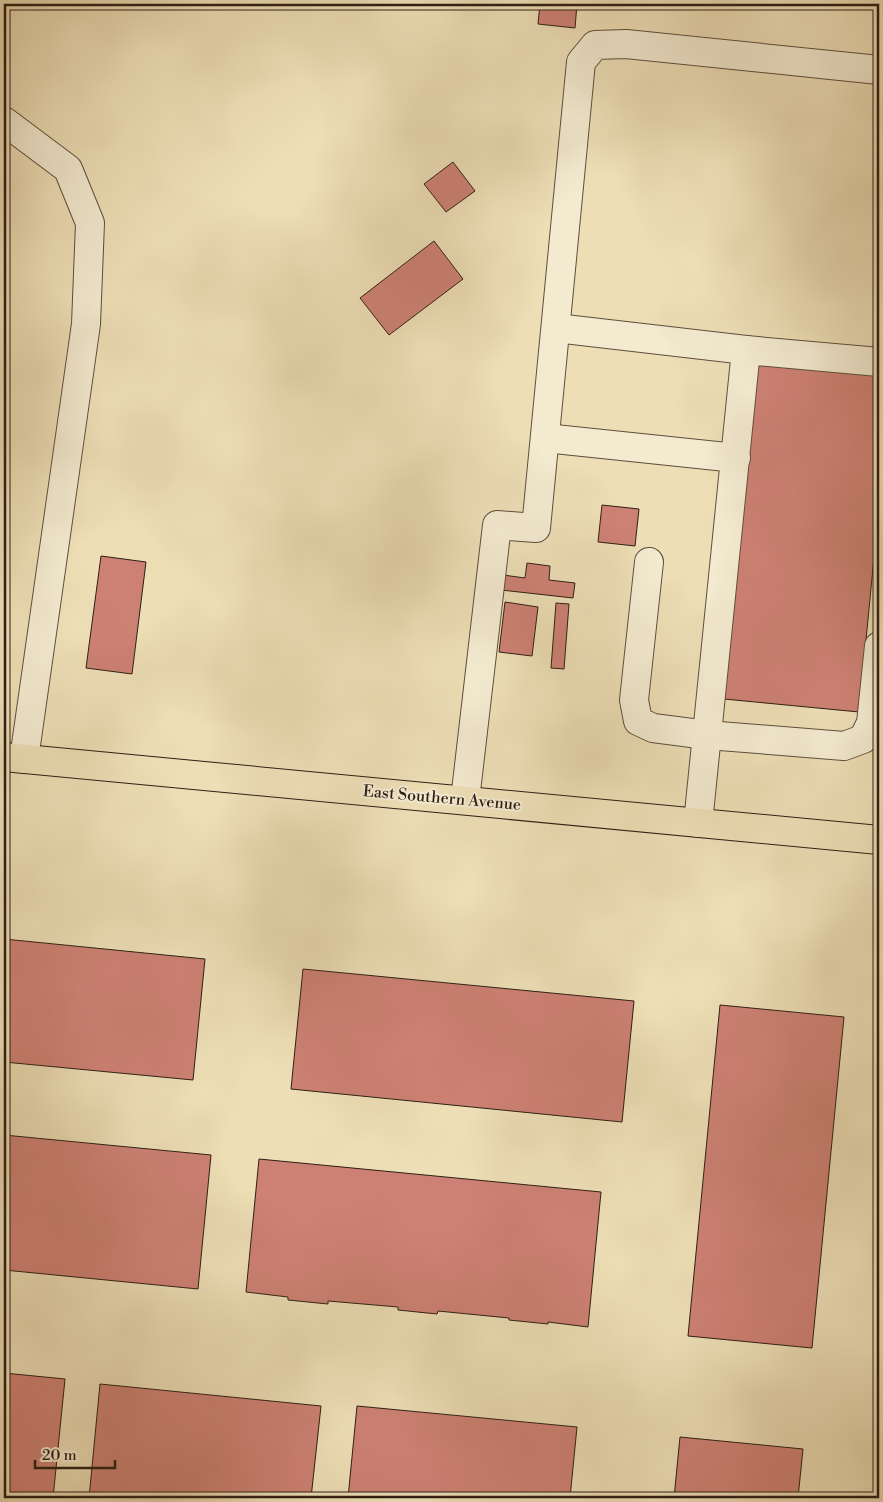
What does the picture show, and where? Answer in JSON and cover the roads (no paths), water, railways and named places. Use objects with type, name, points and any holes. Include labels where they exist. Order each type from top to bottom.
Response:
[{"type":"main road","name":"East Southern Avenue","points":[[14,758],[879,840]]},
{"type":"lane","points":[[465,800],[497,525],[536,528],[581,62],[595,46],[626,44],[879,70]]},
{"type":"lane","points":[[4,121],[68,169],[90,223],[86,324],[14,758]]},
{"type":"lane","points":[[556,328],[746,350],[879,362]]},
{"type":"lane","points":[[698,823],[746,350]]},
{"type":"lane","points":[[545,438],[736,458]]},
{"type":"lane","points":[[649,562],[634,700],[638,720],[653,728],[708,735],[844,746],[863,739],[871,723],[879,646]]}]
